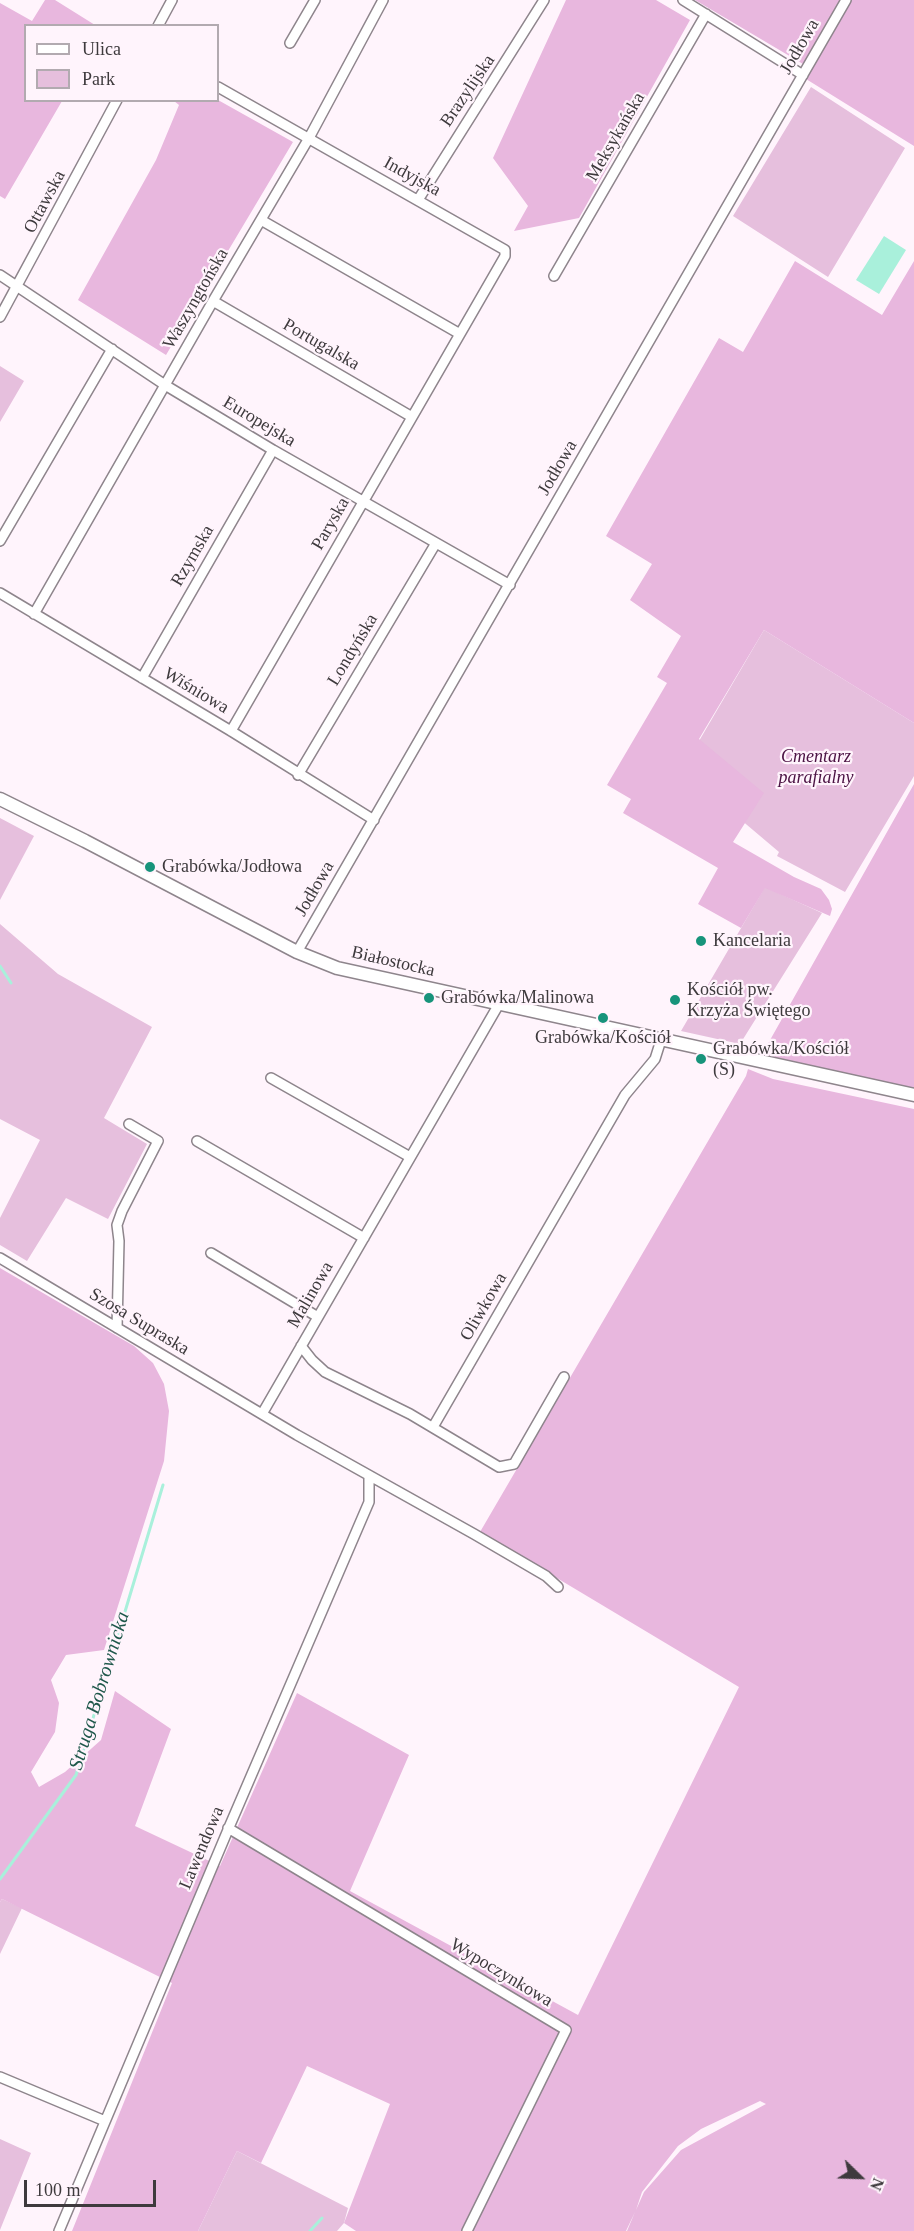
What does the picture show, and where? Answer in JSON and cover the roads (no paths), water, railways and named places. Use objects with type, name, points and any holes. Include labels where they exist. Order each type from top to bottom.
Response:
[{"type":"street","points":[[159,24],[172,0]]},
{"type":"street","points":[[290,43],[315,0]]},
{"type":"street","name":"Waszyngtońska","points":[[34,614],[309,138],[383,0]]},
{"type":"street","name":"Brazylijska","points":[[418,200],[518,45],[544,0]]},
{"type":"street","points":[[683,0],[803,75]]},
{"type":"street","name":"Jodłowa","points":[[297,952],[846,0]]},
{"type":"street","name":"Meksykańska","points":[[554,276],[706,14]]},
{"type":"street","name":"Indyjska","points":[[219,88],[506,250],[505,256],[460,334]]},
{"type":"street","name":"Ottawska","points":[[0,318],[116,102]]},
{"type":"street","points":[[261,220],[460,334]]},
{"type":"street","name":"Europejska","points":[[0,274],[165,385],[273,450],[510,585]]},
{"type":"street","name":"Portugalska","points":[[213,301],[412,417]]},
{"type":"street","name":"Paryska","points":[[231,731],[460,334]]},
{"type":"street","points":[[0,541],[112,349]]},
{"type":"street","name":"Rzymska","points":[[142,678],[273,450]]},
{"type":"street","name":"Londyńska","points":[[298,775],[436,543]]},
{"type":"street","name":"Wiśniowa","points":[[0,593],[231,731],[298,775],[374,820]]},
{"type":"street","name":"Białostocka","points":[[0,799],[86,841],[297,952],[337,968],[914,1095]]},
{"type":"street","name":"Malinowa","points":[[262,1414],[499,1004]]},
{"type":"street","name":"Oliwkowa","points":[[433,1427],[625,1095],[655,1059],[661,1040]]},
{"type":"street","points":[[271,1078],[410,1157]]},
{"type":"street","points":[[117,1328],[119,1240],[117,1225],[158,1141],[129,1124]]},
{"type":"street","points":[[197,1141],[364,1238]]},
{"type":"street","points":[[211,1253],[318,1317]]},
{"type":"street","name":"Szosa Supraska","points":[[0,1258],[262,1414]]},
{"type":"street","points":[[301,1346],[325,1372],[433,1427],[499,1467],[514,1464],[564,1377]]},
{"type":"street","points":[[262,1414],[452,1521],[546,1576],[558,1587]]},
{"type":"street","name":"Lawendowa","points":[[59,2231],[228,1828],[369,1502],[369,1476]]},
{"type":"street","name":"Wypoczynkowa","points":[[228,1828],[566,2031],[466,2231]]},
{"type":"street","points":[[0,2077],[105,2121]]},
{"type":"waterway","name":"Struga Bobrownicka","points":[[0,966],[11,983]]},
{"type":"waterway","name":"Struga Bobrownicka","points":[[0,1879],[76,1775],[163,1485]]},
{"type":"waterway","points":[[310,2231],[322,2218]]},
{"type":"place","name":"Grabówka/Jodłowa","points":[[150,867]]},
{"type":"place","name":"Kancelaria","points":[[701,941]]},
{"type":"place","name":"Grabówka/Malinowa","points":[[429,998]]},
{"type":"place","name":"Kościół pw. Krzyża Świętego","points":[[675,1000]]},
{"type":"place","name":"Grabówka/Kościół","points":[[603,1018]]},
{"type":"place","name":"Grabówka/Kościół (S)","points":[[701,1059]]},
{"type":"park label","name":"Cmentarz parafialny","points":[[816,768]]}]
